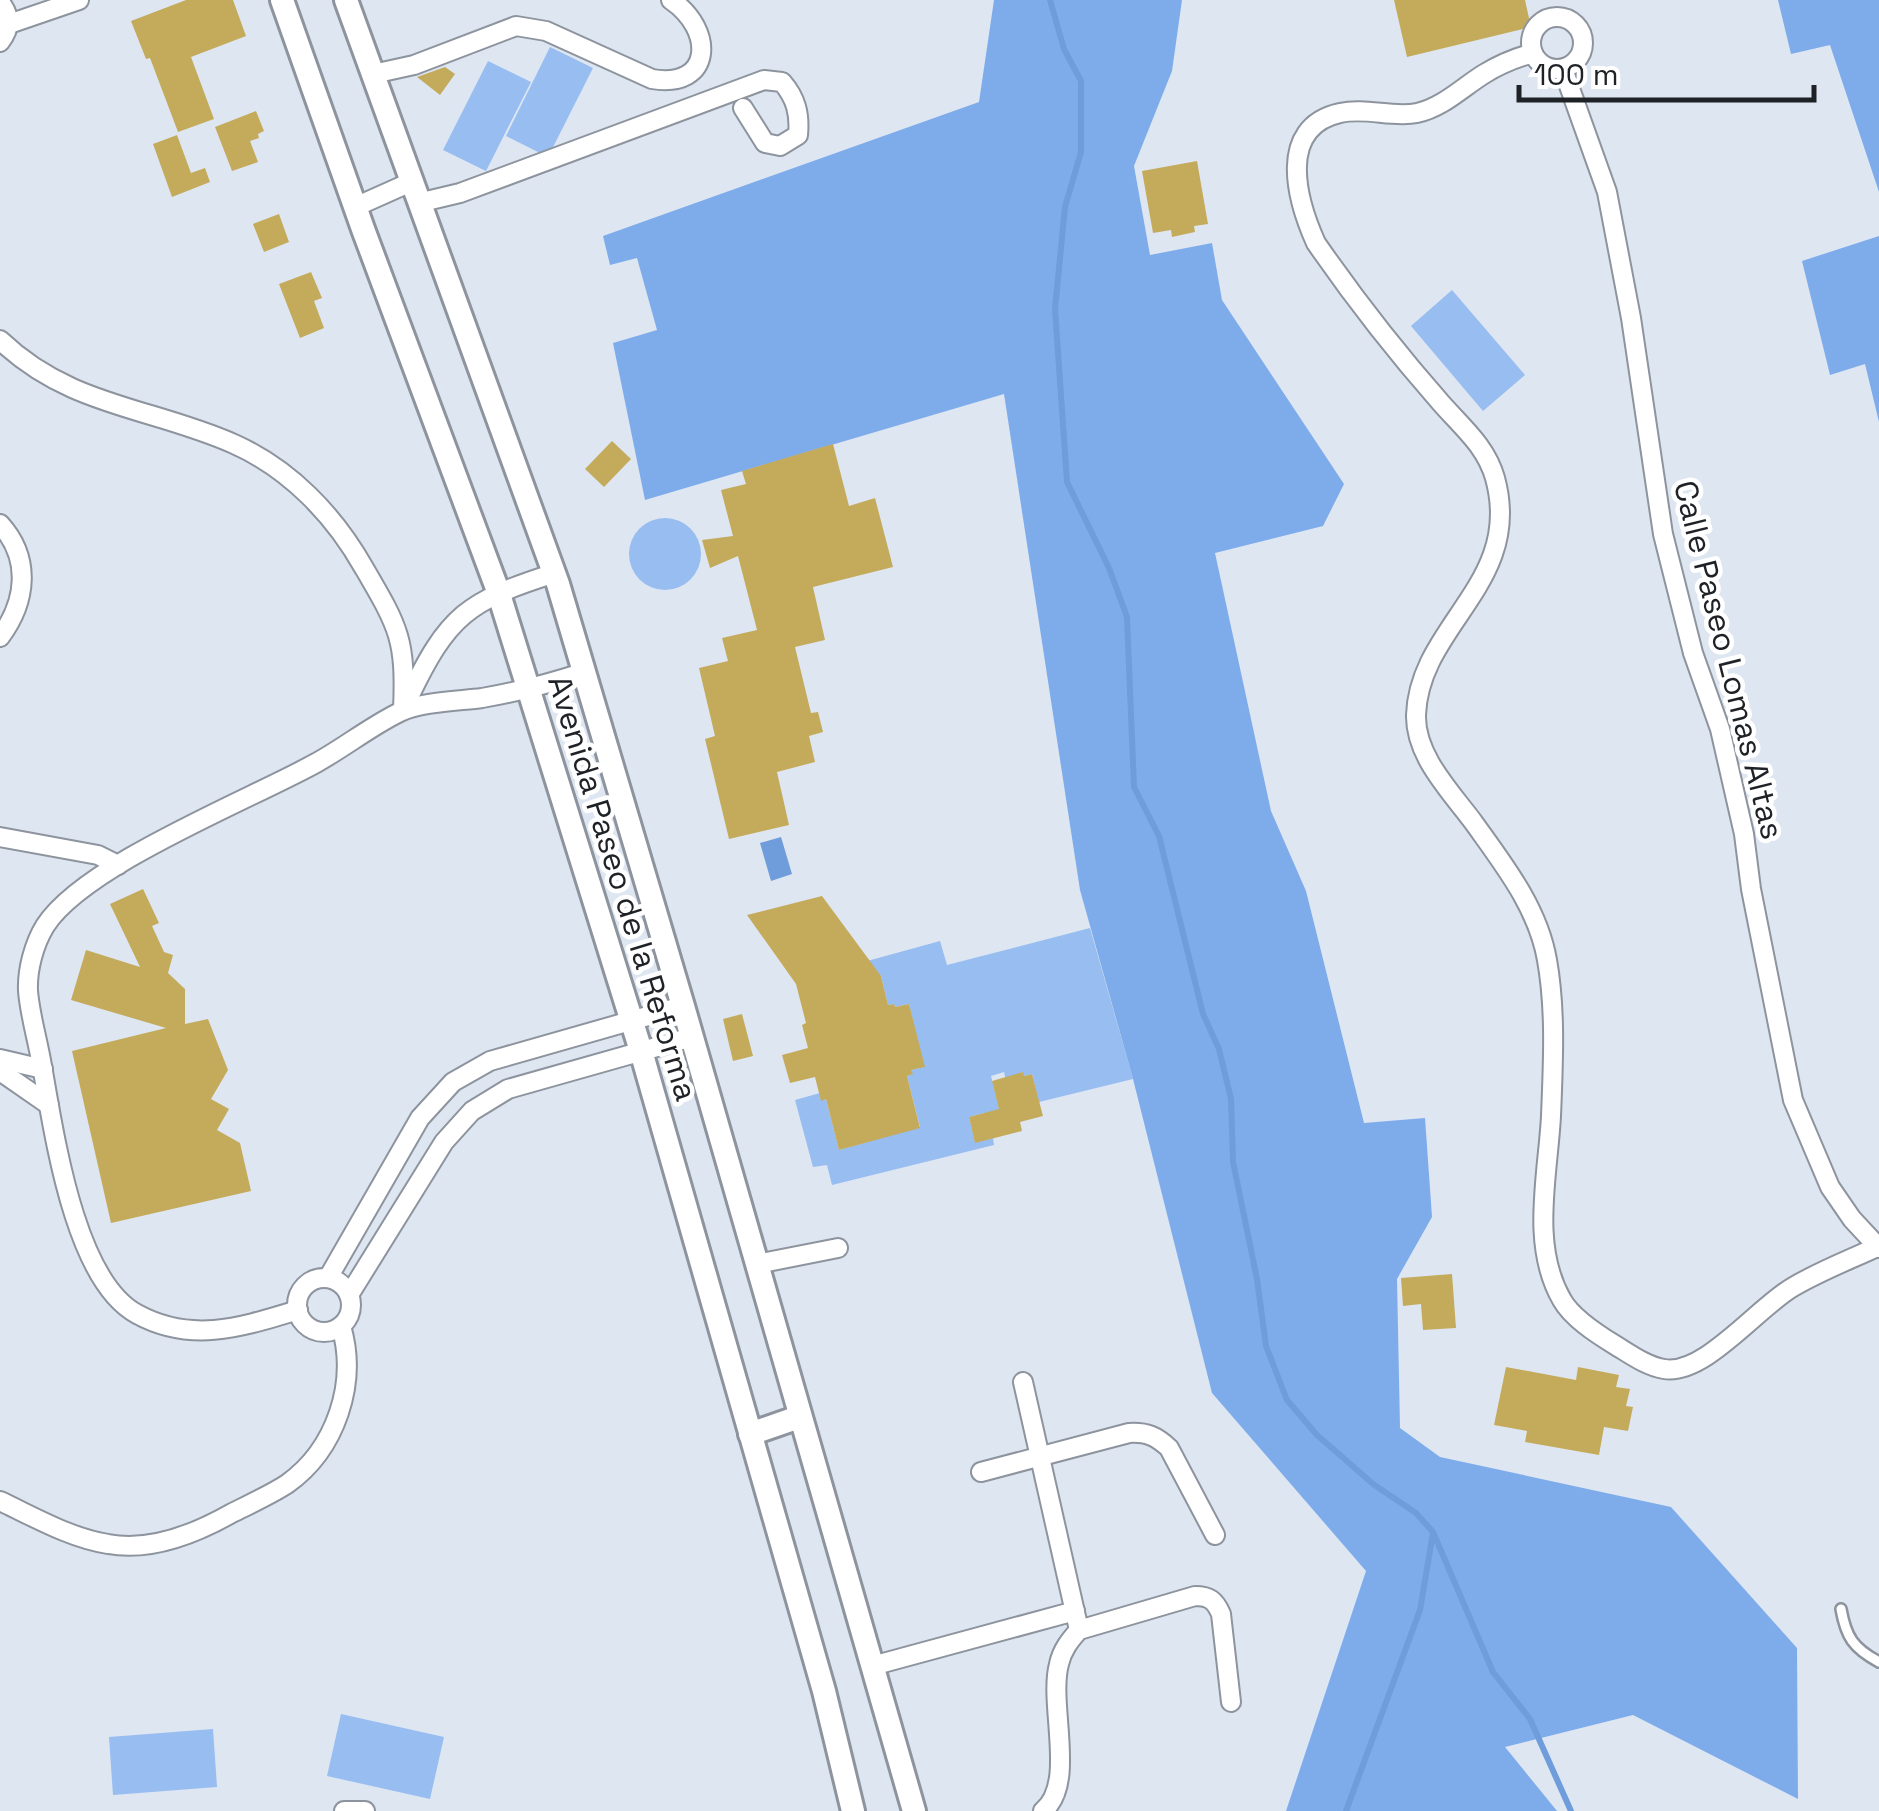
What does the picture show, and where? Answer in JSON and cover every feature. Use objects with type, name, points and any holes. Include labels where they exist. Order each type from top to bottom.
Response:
[{"type":"main road","name":"Avenida Paseo de la Reforma","points":[[282,0],[498,591],[641,1052],[824,1691],[853,1811]]},
{"type":"main road","name":"Avenida Paseo de la Reforma","points":[[346,0],[555,572],[914,1811]]},
{"type":"main road","points":[[750,1434],[799,1417]]},
{"type":"street","points":[[8,24],[79,0]]},
{"type":"street","points":[[373,74],[414,64],[516,26],[546,31],[652,79],[670,82],[683,78],[694,68],[702,49],[700,30],[688,12],[670,0]]},
{"type":"street","points":[[0,2],[8,13],[0,42]]},
{"type":"street","points":[[1549,9],[1570,21],[1582,37],[1580,56],[1563,69],[1548,68],[1533,52],[1534,32],[1549,9]]},
{"type":"street","points":[[1533,52],[1509,60],[1445,101],[1417,113],[1366,110],[1324,119],[1310,130],[1296,168],[1303,214],[1316,242],[1442,405],[1471,432],[1494,474],[1502,511],[1497,546],[1482,580],[1436,652],[1416,714],[1419,737],[1432,768],[1512,879],[1540,928],[1548,962],[1552,1039],[1543,1218],[1548,1268],[1563,1304],[1597,1334],[1644,1363],[1667,1370],[1690,1366],[1788,1290],[1878,1248]]},
{"type":"street","name":"Calle Paseo Lomas Altas","points":[[1563,69],[1606,192],[1663,534],[1693,654],[1720,729],[1744,834],[1751,889],[1793,1100],[1830,1186],[1878,1248]]},
{"type":"street","points":[[355,208],[415,192],[460,193],[764,80],[782,82],[793,94],[798,135],[780,146],[765,143],[743,108]]},
{"type":"street","points":[[0,340],[41,374],[82,394],[234,444],[279,470],[318,504],[357,556],[395,621],[405,672],[403,710]]},
{"type":"street","points":[[0,524],[18,548],[23,574],[19,604],[0,637]]},
{"type":"street","points":[[403,710],[441,637],[465,612],[498,591],[555,572]]},
{"type":"street","points":[[298,1310],[229,1331],[198,1333],[135,1313],[105,1286],[85,1246],[49,1105],[28,990],[32,959],[45,927],[67,900],[118,865],[315,764],[403,710],[528,690],[585,672]]},
{"type":"street","points":[[0,837],[98,855],[118,865]]},
{"type":"street","points":[[328,1278],[420,1118],[452,1082],[490,1061],[683,1006]]},
{"type":"street","points":[[349,1295],[444,1142],[472,1111],[508,1089],[692,1037]]},
{"type":"street","points":[[0,1059],[43,1068]]},
{"type":"street","points":[[0,1071],[49,1105]]},
{"type":"street","points":[[756,1264],[838,1248]]},
{"type":"street","points":[[319,1278],[340,1284],[349,1295],[351,1309],[341,1326],[321,1332],[302,1321],[298,1310],[303,1288],[319,1278]]},
{"type":"street","points":[[0,1502],[62,1530],[109,1545],[158,1544],[208,1527],[288,1483],[334,1428],[346,1386],[347,1348],[341,1326]]},
{"type":"street","points":[[1024,1382],[1077,1620],[1059,1660],[1056,1678],[1057,1795],[1043,1811]]},
{"type":"street","points":[[981,1472],[1129,1432],[1144,1432],[1168,1448],[1215,1535]]},
{"type":"street","points":[[872,1666],[1077,1620],[1207,1596],[1221,1614],[1231,1702]]},
{"type":"street","points":[[344,1811],[366,1811]]},
{"type":"lane","points":[[1841,1608],[1846,1634],[1864,1654],[1879,1662]]},
{"type":"shaded area","points":[[994,0],[1182,0],[1172,71],[1134,166],[1150,255],[1212,243],[1222,300],[1344,484],[1323,526],[1215,553],[1271,811],[1306,891],[1364,1123],[1425,1118],[1432,1217],[1397,1279],[1400,1428],[1440,1457],[1671,1507],[1797,1648],[1798,1799],[1633,1715],[1505,1747],[1557,1811],[1286,1811],[1366,1571],[1212,1393],[1133,1079],[1080,890],[1004,394],[645,500],[613,343],[657,330],[637,258],[610,265],[603,236],[979,102]]},
{"type":"shaded area","points":[[1778,0],[1879,0],[1879,192],[1830,45],[1791,54]]},
{"type":"shaded area","points":[[550,47],[593,68],[548,157],[506,136]]},
{"type":"shaded area","points":[[488,61],[531,82],[486,171],[443,150]]},
{"type":"shaded area","points":[[1879,236],[1879,422],[1865,364],[1830,375],[1802,261]]},
{"type":"shaded area","points":[[1452,290],[1525,375],[1483,411],[1411,326]]},
{"type":"shaded area","points":[[665,518],[691,528],[701,554],[691,580],[665,590],[639,580],[629,554],[639,528]]},
{"type":"shaded area","points":[[781,837],[792,874],[771,881],[760,843]]},
{"type":"shaded area","points":[[1090,928],[1133,1079],[1039,1102],[1032,1074],[1024,1076],[1022,1072],[1006,1081],[1004,1072],[991,1076],[1002,1120],[988,1123],[984,1113],[969,1117],[975,1142],[993,1138],[994,1145],[832,1185],[827,1165],[813,1167],[795,1100],[820,1093],[821,1100],[826,1099],[839,1150],[920,1127],[907,1076],[912,1074],[911,1070],[924,1067],[909,1004],[888,1005],[881,976],[860,963],[940,941],[947,965]]},
{"type":"shaded area","points":[[341,1714],[444,1737],[430,1799],[327,1776]]},
{"type":"shaded area","points":[[213,1729],[217,1787],[113,1795],[109,1737]]},
{"type":"building","points":[[186,0],[233,0],[246,36],[191,57],[214,119],[178,132],[150,58],[146,59],[131,21]]},
{"type":"building","points":[[1394,0],[1525,0],[1531,27],[1407,57]]},
{"type":"building","points":[[445,67],[455,74],[440,95],[417,77]]},
{"type":"building","points":[[256,111],[264,131],[250,141],[258,162],[232,171],[215,127]]},
{"type":"building","points":[[177,135],[191,173],[205,168],[210,182],[172,197],[153,144]]},
{"type":"building","points":[[1197,161],[1208,224],[1194,226],[1195,232],[1172,237],[1171,230],[1153,233],[1142,171]]},
{"type":"building","points":[[279,214],[289,242],[264,252],[253,224]]},
{"type":"building","points":[[311,272],[322,298],[314,301],[324,328],[300,338],[279,284]]},
{"type":"building","points":[[612,441],[631,459],[604,487],[585,469]]},
{"type":"building","points":[[833,444],[849,506],[875,498],[893,567],[813,587],[825,640],[795,647],[811,713],[818,712],[823,732],[809,736],[815,762],[777,772],[789,825],[729,839],[705,739],[715,736],[699,668],[728,661],[722,638],[757,630],[738,556],[710,568],[702,540],[733,536],[721,490],[746,484],[742,471]]},
{"type":"building","points":[[143,889],[159,923],[152,926],[164,952],[173,955],[168,973],[185,989],[185,1024],[208,1019],[228,1070],[211,1099],[229,1109],[217,1130],[240,1143],[251,1191],[111,1223],[72,1051],[166,1028],[71,1000],[86,950],[140,967],[110,904]]},
{"type":"building","points":[[822,896],[881,976],[888,1005],[909,1004],[925,1067],[911,1070],[913,1074],[907,1076],[920,1128],[839,1150],[826,1099],[821,1101],[815,1077],[790,1083],[782,1055],[808,1048],[802,1025],[806,1023],[796,984],[747,915]]},
{"type":"building","points":[[742,1014],[753,1056],[733,1061],[723,1019]]},
{"type":"building","points":[[1023,1072],[1024,1076],[1032,1074],[1043,1116],[1020,1122],[1022,1131],[975,1143],[969,1117],[999,1109],[992,1081]]},
{"type":"building","points":[[1452,1274],[1456,1328],[1423,1330],[1421,1304],[1403,1306],[1401,1278]]},
{"type":"building","points":[[1506,1367],[1576,1380],[1578,1367],[1619,1375],[1616,1387],[1630,1389],[1626,1406],[1633,1407],[1628,1431],[1604,1427],[1599,1455],[1525,1442],[1527,1431],[1494,1425]]},
{"type":"waterway","points":[[1050,0],[1064,49],[1081,81],[1081,152],[1065,207],[1055,309],[1067,482],[1109,568],[1127,617],[1134,787],[1159,836],[1203,1014],[1219,1049],[1231,1099],[1233,1162],[1266,1346],[1287,1400],[1317,1435],[1373,1484],[1416,1513],[1433,1532],[1493,1672],[1530,1719],[1571,1811]]},
{"type":"waterway","points":[[1346,1811],[1420,1610],[1433,1533]]}]
